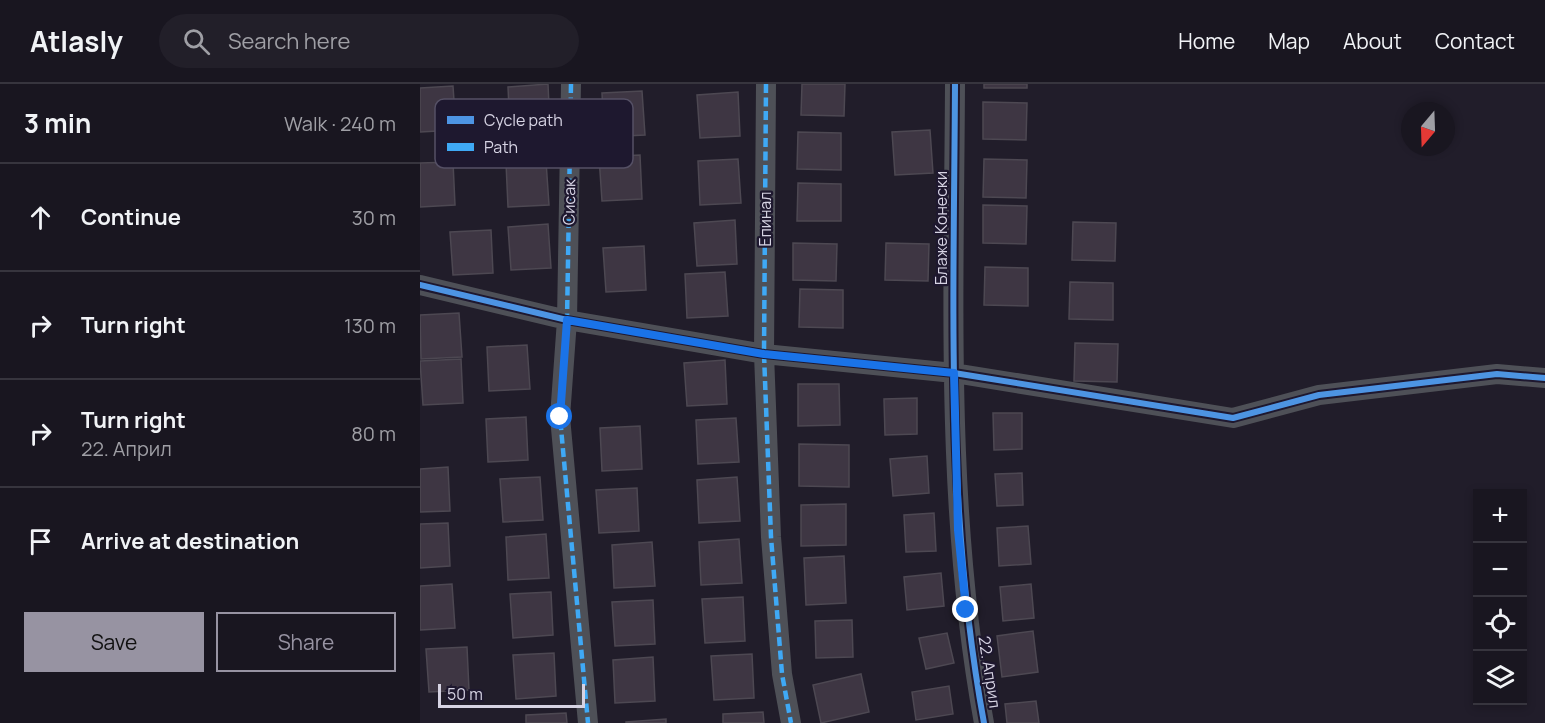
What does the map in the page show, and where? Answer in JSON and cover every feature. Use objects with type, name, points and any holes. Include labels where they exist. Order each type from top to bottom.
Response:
[{"type":"street","name":"Сисак","points":[[571,84],[571,99]]},
{"type":"street","name":"Епинал","points":[[766,84],[764,354],[771,537],[782,674],[791,723]]},
{"type":"street","name":"Блаже Конески","points":[[954,373],[955,84]]},
{"type":"street","name":"Сисак","points":[[570,168],[567,320],[560,417],[588,723]]},
{"type":"street","points":[[420,285],[567,320],[764,354],[954,373],[1233,418],[1330,393],[1497,374],[1545,378]]},
{"type":"street","name":"22. Април","points":[[954,373],[958,530],[966,610],[984,723]]},
{"type":"building","points":[[548,84],[549,99],[509,99],[508,87]]},
{"type":"building","points":[[802,84],[845,84],[844,116],[801,115]]},
{"type":"building","points":[[984,84],[1027,84],[1027,88],[984,88]]},
{"type":"building","points":[[453,86],[454,99],[435,99],[435,131],[420,132],[420,88]]},
{"type":"building","points":[[642,91],[645,135],[633,136],[633,99],[602,99],[602,93]]},
{"type":"building","points":[[738,92],[740,136],[700,138],[697,95]]},
{"type":"building","points":[[983,102],[1027,103],[1026,140],[983,139]]},
{"type":"building","points":[[930,130],[933,173],[895,175],[892,132]]},
{"type":"building","points":[[798,132],[841,133],[841,170],[797,169]]},
{"type":"building","points":[[633,155],[640,155],[642,199],[602,201],[600,168],[633,168]]},
{"type":"building","points":[[738,159],[741,203],[700,205],[698,161]]},
{"type":"building","points":[[984,159],[1027,160],[1026,198],[983,197]]},
{"type":"building","points":[[420,163],[435,163],[435,168],[453,168],[455,205],[420,207]]},
{"type":"building","points":[[506,168],[546,168],[549,205],[508,207]]},
{"type":"building","points":[[798,183],[841,184],[841,221],[797,221]]},
{"type":"building","points":[[983,205],[1027,206],[1026,244],[983,243]]},
{"type":"building","points":[[735,220],[737,264],[697,266],[694,223]]},
{"type":"building","points":[[1073,222],[1116,223],[1115,261],[1072,260]]},
{"type":"building","points":[[548,224],[551,268],[511,270],[508,227]]},
{"type":"building","points":[[491,230],[493,273],[453,275],[450,232]]},
{"type":"building","points":[[793,243],[837,244],[836,281],[793,280]]},
{"type":"building","points":[[886,243],[929,244],[928,281],[885,280]]},
{"type":"building","points":[[644,246],[646,290],[606,292],[603,248]]},
{"type":"building","points":[[985,267],[1028,268],[1028,306],[984,305]]},
{"type":"building","points":[[725,272],[728,316],[687,318],[685,274]]},
{"type":"building","points":[[1070,282],[1113,283],[1113,320],[1069,319]]},
{"type":"building","points":[[800,289],[843,290],[843,328],[799,327]]},
{"type":"building","points":[[459,313],[462,357],[421,359],[420,315]]},
{"type":"building","points":[[1075,343],[1118,344],[1117,382],[1074,381]]},
{"type":"building","points":[[527,345],[530,389],[489,391],[487,347]]},
{"type":"building","points":[[461,359],[463,403],[423,405],[420,361]]},
{"type":"building","points":[[725,360],[727,404],[687,406],[684,363]]},
{"type":"building","points":[[798,384],[839,384],[840,425],[798,426]]},
{"type":"building","points":[[917,398],[917,434],[885,435],[884,399]]},
{"type":"building","points":[[993,413],[1022,413],[1022,449],[994,450]]},
{"type":"building","points":[[526,417],[528,460],[488,462],[486,419]]},
{"type":"building","points":[[736,418],[739,462],[698,464],[696,420]]},
{"type":"building","points":[[640,426],[642,469],[602,471],[600,428]]},
{"type":"building","points":[[799,444],[849,445],[849,487],[799,486]]},
{"type":"building","points":[[927,456],[929,493],[893,496],[890,459]]},
{"type":"building","points":[[448,467],[450,511],[420,512],[420,469]]},
{"type":"building","points":[[1022,473],[1023,505],[997,506],[995,474]]},
{"type":"building","points":[[540,477],[543,520],[503,522],[500,479]]},
{"type":"building","points":[[737,477],[740,521],[699,523],[697,480]]},
{"type":"building","points":[[637,488],[639,531],[599,533],[596,490]]},
{"type":"building","points":[[846,504],[846,545],[801,546],[801,505]]},
{"type":"building","points":[[934,513],[936,551],[906,552],[904,515]]},
{"type":"building","points":[[448,523],[450,566],[420,568],[420,524]]},
{"type":"building","points":[[1028,526],[1031,564],[999,566],[997,528]]},
{"type":"building","points":[[546,534],[549,578],[508,580],[506,537]]},
{"type":"building","points":[[739,539],[742,583],[701,585],[699,542]]},
{"type":"building","points":[[652,542],[655,586],[614,588],[612,545]]},
{"type":"building","points":[[844,556],[846,603],[806,605],[804,558]]},
{"type":"building","points":[[941,573],[944,606],[907,610],[904,577]]},
{"type":"building","points":[[452,584],[455,628],[420,630],[420,586]]},
{"type":"building","points":[[1031,584],[1034,618],[1003,621],[1000,587]]},
{"type":"building","points":[[551,592],[553,635],[513,638],[510,594]]},
{"type":"building","points":[[743,597],[745,641],[705,643],[702,599]]},
{"type":"building","points":[[653,600],[655,644],[615,646],[612,602]]},
{"type":"building","points":[[852,620],[853,657],[816,658],[815,621]]},
{"type":"building","points":[[1033,631],[1038,672],[1002,677],[997,636]]},
{"type":"building","points":[[947,633],[954,663],[926,669],[919,638]]},
{"type":"building","points":[[467,647],[469,690],[429,692],[426,649]]},
{"type":"building","points":[[554,653],[556,696],[516,699],[513,655]]},
{"type":"building","points":[[752,654],[754,698],[714,700],[711,656]]},
{"type":"building","points":[[653,657],[655,701],[615,703],[613,660]]},
{"type":"building","points":[[861,674],[869,712],[821,723],[813,685]]},
{"type":"building","points":[[949,686],[953,714],[916,720],[912,692]]},
{"type":"building","points":[[1036,701],[1039,723],[1007,723],[1005,704]]},
{"type":"building","points":[[763,712],[764,723],[723,723],[723,714]]},
{"type":"building","points":[[566,713],[567,723],[526,723],[526,715]]},
{"type":"building","points":[[666,719],[666,723],[626,723],[626,722]]},
{"type":"marked path","points":[[571,84],[571,99]]},
{"type":"marked path","points":[[766,84],[764,354],[771,537],[782,674],[791,723]]},
{"type":"marked path","points":[[570,168],[567,320],[560,417],[588,723]]},
{"type":"cycle path","points":[[955,84],[953,325],[957,485],[972,644],[984,723]]},
{"type":"cycle path","points":[[420,285],[567,320],[764,354],[954,373],[1233,418],[1319,395],[1497,374],[1545,378]]},
{"type":"route","points":[[560,417],[567,320],[764,354],[954,373],[958,530],[966,610]]}]
